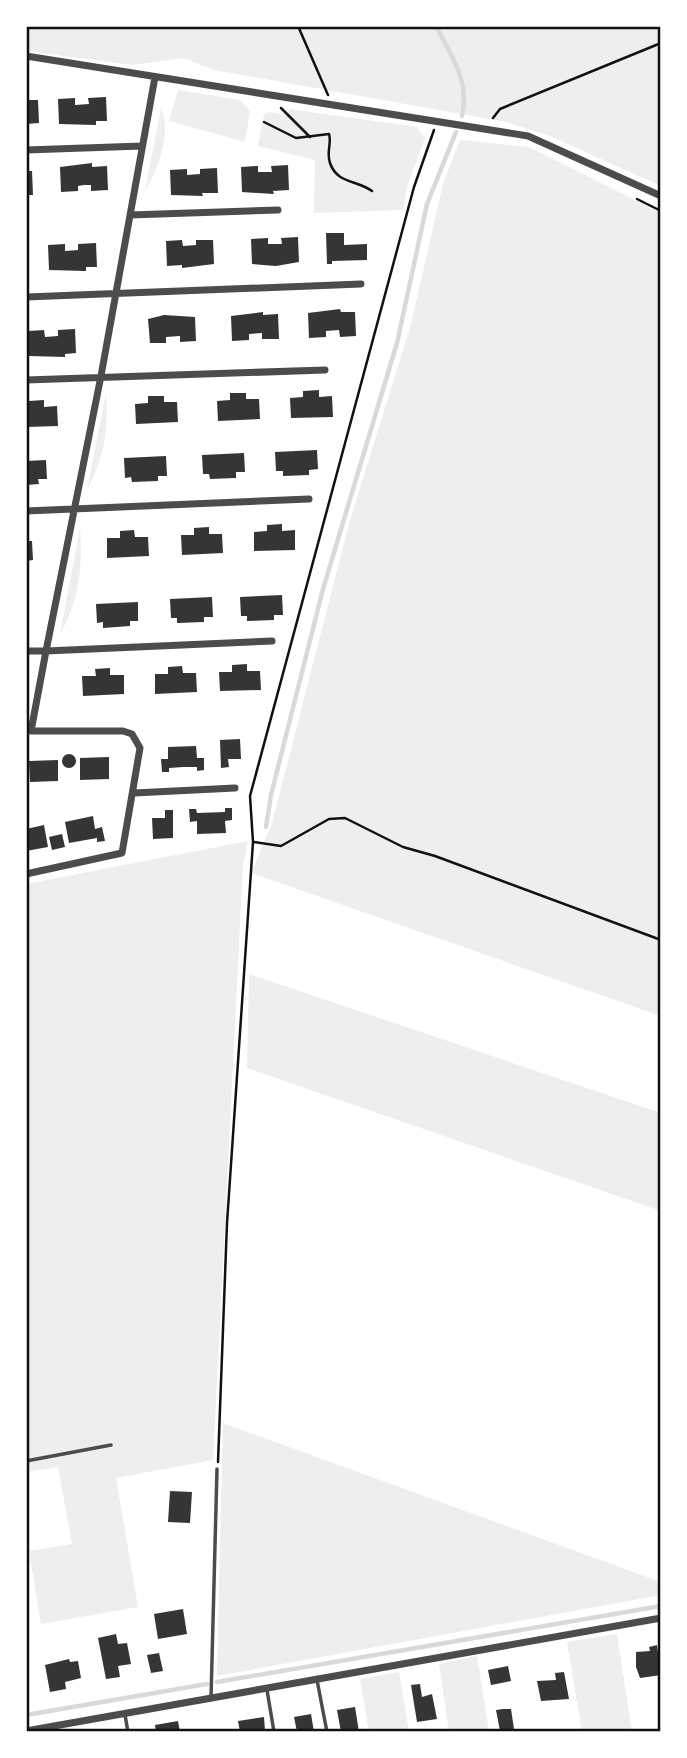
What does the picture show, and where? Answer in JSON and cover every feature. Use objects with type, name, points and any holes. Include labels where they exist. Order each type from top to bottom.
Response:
[{"type":"street","points":[[26,57],[528,136],[661,196]]},
{"type":"street","points":[[26,874],[122,853],[134,793],[141,748],[132,734],[123,731],[28,732],[101,376],[155,78]]},
{"type":"street","points":[[26,150],[142,146]]},
{"type":"street","points":[[130,215],[278,210]]},
{"type":"street","points":[[26,298],[361,284]]},
{"type":"street","points":[[26,380],[325,370]]},
{"type":"street","points":[[26,511],[309,499]]},
{"type":"street","points":[[26,651],[272,641]]},
{"type":"street","points":[[134,793],[235,788]]},
{"type":"street","points":[[26,1731],[661,1618]]},
{"type":"lane","points":[[26,1461],[111,1445]]},
{"type":"lane","points":[[211,1698],[217,1469]]},
{"type":"lane","points":[[317,1678],[327,1732]]},
{"type":"lane","points":[[266,1688],[274,1732]]},
{"type":"lane","points":[[125,1713],[128,1732]]},
{"type":"path","points":[[298,26],[328,94],[327,105]]},
{"type":"path","points":[[486,128],[500,109],[661,43]]},
{"type":"path","points":[[281,98],[280,107],[310,137]]},
{"type":"path","points":[[264,121],[288,136],[329,134],[331,139],[328,154],[335,172],[348,183],[372,191]]},
{"type":"path","points":[[217,1469],[228,1210],[253,842],[250,796],[414,187],[437,121]]},
{"type":"path","points":[[253,842],[281,846],[329,819],[345,818],[403,847],[435,856],[661,940]]},
{"type":"shaded area","points":[[26,26],[661,26],[661,186],[550,136],[506,122],[214,70],[184,58],[132,65],[26,51]]},
{"type":"shaded area","points":[[178,90],[240,100],[250,111],[245,142],[169,121]]},
{"type":"shaded area","points":[[161,108],[165,128],[162,151],[145,191]]},
{"type":"shaded area","points":[[289,109],[417,127],[425,138],[407,187],[403,210],[314,213],[315,160],[258,146],[264,115],[269,112],[288,115]]},
{"type":"shaded area","points":[[460,140],[529,147],[661,213],[661,1016],[251,873],[272,823],[350,520],[410,328],[443,184]]},
{"type":"shaded area","points":[[106,393],[104,443],[98,467],[87,490]]},
{"type":"shaded area","points":[[80,528],[78,583],[72,609],[60,634]]},
{"type":"shaded area","points":[[248,841],[243,866],[213,1460],[116,1478],[138,1607],[41,1624],[29,1551],[72,1544],[58,1467],[26,1472],[26,884]]},
{"type":"shaded area","points":[[249,974],[661,1113],[661,1211],[247,1068]]},
{"type":"shaded area","points":[[223,1423],[661,1582],[661,1595],[217,1676]]},
{"type":"shaded area","points":[[617,1634],[632,1732],[582,1732],[567,1642]]},
{"type":"shaded area","points":[[477,1656],[489,1732],[449,1732],[439,1664]]},
{"type":"shaded area","points":[[399,1672],[409,1732],[369,1732],[360,1679]]},
{"type":"building","points":[[106,97],[107,121],[96,121],[96,125],[59,124],[58,99],[75,98],[75,105],[89,104],[88,98]]},
{"type":"building","points":[[26,100],[38,100],[39,123],[26,124]]},
{"type":"building","points":[[92,163],[92,167],[107,166],[108,190],[91,191],[91,185],[84,185],[78,186],[78,191],[61,192],[60,167]]},
{"type":"building","points":[[288,165],[289,190],[273,191],[274,194],[242,192],[241,167],[258,166],[258,172],[272,172],[271,166]]},
{"type":"building","points":[[217,168],[218,193],[202,193],[203,196],[171,195],[170,170],[187,169],[187,175],[200,174],[200,169]]},
{"type":"building","points":[[26,171],[32,171],[33,195],[26,195]]},
{"type":"building","points":[[326,233],[344,233],[344,245],[367,244],[367,260],[332,261],[332,264],[327,264]]},
{"type":"building","points":[[298,237],[299,262],[276,266],[252,264],[251,239],[268,238],[268,244],[282,244],[281,238]]},
{"type":"building","points":[[182,240],[183,246],[196,245],[196,240],[213,240],[214,264],[182,268],[182,265],[167,266],[166,241]]},
{"type":"building","points":[[96,243],[97,267],[86,267],[86,271],[49,270],[48,245],[65,244],[65,251],[78,250],[78,244]]},
{"type":"building","points":[[340,309],[341,312],[355,312],[356,336],[340,337],[339,330],[326,331],[326,337],[309,338],[308,313]]},
{"type":"building","points":[[263,312],[263,315],[278,314],[279,339],[262,339],[262,333],[249,334],[249,340],[232,341],[231,316]]},
{"type":"building","points":[[164,315],[195,317],[196,341],[180,342],[180,336],[166,337],[166,343],[150,343],[148,319]]},
{"type":"building","points":[[75,329],[76,353],[65,354],[65,357],[29,356],[28,331],[44,330],[45,337],[58,336],[58,330]]},
{"type":"building","points":[[319,390],[319,397],[332,396],[333,417],[291,418],[290,398],[303,397],[303,391]]},
{"type":"building","points":[[230,393],[246,393],[246,399],[259,399],[260,419],[218,421],[217,401],[230,400]]},
{"type":"building","points":[[148,396],[164,396],[164,402],[177,402],[178,422],[136,424],[135,404],[148,403]]},
{"type":"building","points":[[44,400],[44,407],[57,406],[58,426],[26,427],[29,401]]},
{"type":"building","points":[[317,450],[318,469],[309,470],[309,475],[283,476],[283,471],[276,471],[275,452]]},
{"type":"building","points":[[244,453],[245,472],[236,472],[236,478],[210,479],[209,474],[203,474],[202,455]]},
{"type":"building","points":[[166,456],[167,476],[158,476],[158,481],[132,482],[131,477],[125,478],[124,458]]},
{"type":"building","points":[[46,460],[47,479],[38,479],[39,484],[26,485],[26,461]]},
{"type":"building","points":[[282,524],[282,531],[295,530],[295,550],[254,551],[254,532],[267,531],[267,525]]},
{"type":"building","points":[[209,527],[209,534],[222,534],[223,553],[182,555],[181,535],[194,535],[194,528]]},
{"type":"building","points":[[134,530],[135,537],[148,537],[149,556],[107,558],[107,538],[120,538],[120,531]]},
{"type":"building","points":[[26,541],[32,541],[33,560],[26,561]]},
{"type":"building","points":[[282,595],[283,615],[274,615],[274,620],[247,621],[247,616],[241,616],[240,597]]},
{"type":"building","points":[[212,597],[213,617],[204,617],[204,622],[177,623],[177,618],[171,618],[170,599]]},
{"type":"building","points":[[138,602],[138,621],[130,621],[130,626],[103,628],[103,622],[97,623],[96,604]]},
{"type":"building","points":[[247,664],[247,671],[260,671],[261,690],[220,691],[219,672],[232,672],[232,665]]},
{"type":"building","points":[[182,666],[183,673],[196,673],[197,692],[155,694],[155,674],[168,674],[168,667]]},
{"type":"building","points":[[110,668],[110,675],[124,675],[124,694],[83,696],[82,676],[96,676],[95,669]]},
{"type":"building","points":[[240,739],[241,759],[228,759],[229,767],[221,768],[220,740]]},
{"type":"building","points":[[196,746],[197,758],[204,758],[204,770],[183,767],[169,768],[169,772],[162,772],[161,759],[168,759],[168,747]]},
{"type":"building","points":[[66,754],[72,754],[76,761],[72,768],[66,768],[62,764],[62,758]]},
{"type":"building","points":[[109,757],[109,779],[80,780],[80,758]]},
{"type":"building","points":[[58,760],[58,781],[30,782],[29,761]]},
{"type":"building","points":[[225,808],[232,808],[232,820],[225,821],[226,833],[197,834],[197,821],[190,822],[189,809],[196,809],[197,813],[225,812]]},
{"type":"building","points":[[165,810],[173,810],[173,838],[153,839],[152,818],[165,818]]},
{"type":"building","points":[[93,816],[95,829],[102,827],[105,841],[97,842],[97,838],[69,843],[65,822]]},
{"type":"building","points":[[44,825],[48,847],[26,851],[26,829]]},
{"type":"building","points":[[62,834],[65,847],[52,850],[49,837]]},
{"type":"building","points":[[170,1491],[192,1492],[190,1523],[168,1522]]},
{"type":"building","points":[[183,1609],[187,1634],[158,1639],[154,1614]]},
{"type":"building","points":[[116,1634],[118,1644],[127,1643],[131,1664],[118,1666],[120,1677],[106,1679],[98,1638]]},
{"type":"building","points":[[657,1645],[661,1675],[640,1678],[636,1667],[636,1652],[650,1651],[649,1647]]},
{"type":"building","points":[[159,1653],[163,1671],[151,1673],[147,1655]]},
{"type":"building","points":[[69,1659],[70,1662],[78,1661],[81,1678],[65,1682],[66,1689],[50,1692],[45,1665]]},
{"type":"building","points":[[508,1666],[511,1681],[491,1685],[488,1670]]},
{"type":"building","points":[[564,1672],[569,1699],[541,1701],[537,1681],[556,1680],[555,1673]]},
{"type":"building","points":[[420,1684],[422,1697],[432,1694],[437,1719],[417,1722],[411,1685]]},
{"type":"building","points":[[355,1707],[359,1732],[341,1732],[337,1710]]},
{"type":"building","points":[[511,1709],[514,1729],[500,1731],[496,1710]]},
{"type":"building","points":[[311,1714],[314,1732],[297,1732],[294,1717]]},
{"type":"building","points":[[264,1717],[265,1731],[240,1732],[238,1721]]},
{"type":"building","points":[[178,1721],[180,1732],[156,1732],[155,1725]]},
{"type":"waterway","points":[[436,26],[462,81],[462,116]]},
{"type":"waterway","points":[[266,827],[271,795],[323,589],[397,343],[427,204],[456,132]]},
{"type":"waterway","points":[[217,1682],[661,1606]]},
{"type":"waterway","points":[[26,1715],[207,1684]]}]
